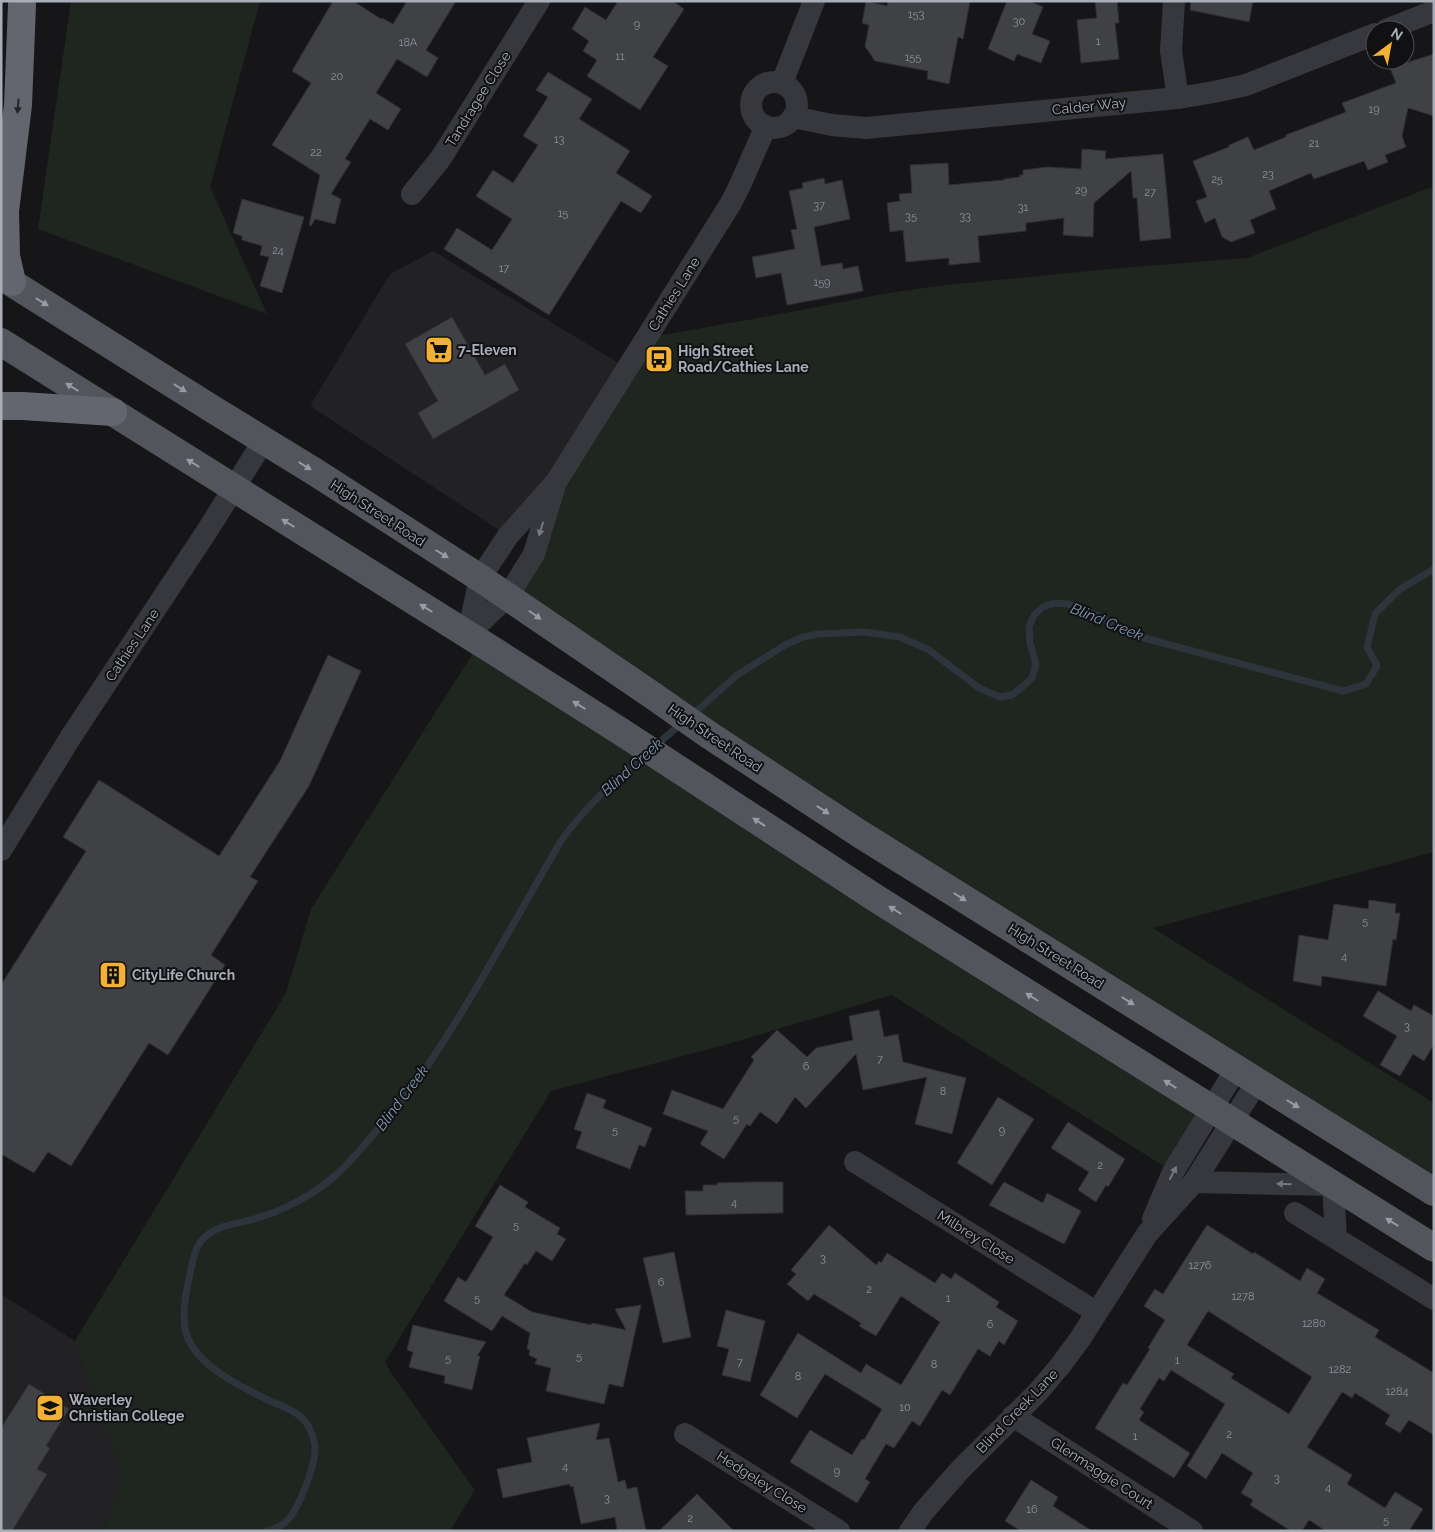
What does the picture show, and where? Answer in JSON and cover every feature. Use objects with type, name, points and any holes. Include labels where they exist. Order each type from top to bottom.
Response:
[{"type":"highway","points":[[1,91],[23,3]]},
{"type":"highway","points":[[6,279],[6,211],[18,105],[23,3]]},
{"type":"highway","points":[[1,406],[113,412]]},
{"type":"main road","name":"High Street Road","points":[[6,279],[264,440],[508,596],[709,735],[860,834],[1434,1192]]},
{"type":"main road","points":[[1,342],[468,634],[886,904],[1434,1248]]},
{"type":"street","name":"Tandragee Close","points":[[412,194],[441,158],[539,1]]},
{"type":"street","points":[[782,83],[814,1]]},
{"type":"street","points":[[1174,1],[1172,52],[1178,98]]},
{"type":"street","points":[[1411,20],[1434,11]]},
{"type":"street","name":"Calder Way","points":[[793,117],[832,125],[866,128],[1178,98],[1246,85],[1365,38]]},
{"type":"street","points":[[766,83],[782,83],[793,91],[796,98],[797,104],[793,117],[788,123],[781,126],[774,128],[766,126],[759,122],[751,108],[754,93],[766,83]]},
{"type":"street","name":"Cathies Lane","points":[[468,634],[480,578],[508,536],[556,482],[731,203],[766,126]]},
{"type":"street","name":"Cathies Lane","points":[[1,850],[72,735],[208,531],[264,440]]},
{"type":"street","name":"Cathies Lane","points":[[468,634],[508,596],[534,554],[556,482]]},
{"type":"street","name":"Blind Creek Lane","points":[[910,1531],[924,1511],[960,1470],[1038,1392],[1060,1366],[1147,1234],[1194,1182],[1222,1116],[1247,1075]]},
{"type":"street","name":"Blind Creek Lane","points":[[1147,1234],[1173,1172],[1222,1116]]},
{"type":"street","name":"Milbrey Close","points":[[855,1162],[1096,1312]]},
{"type":"street","points":[[1194,1182],[1333,1185],[1336,1238]]},
{"type":"street","points":[[1295,1213],[1434,1299]]},
{"type":"street","name":"Glenmaggie Court","points":[[1013,1416],[1192,1531]]},
{"type":"street","name":"Hedgeley Close","points":[[685,1434],[839,1531]]},
{"type":"shaded area","points":[[71,1],[260,1],[210,187],[267,314],[38,229]]},
{"type":"shaded area","points":[[1434,186],[1434,852],[1153,928],[1434,1103],[1434,1192],[508,596],[556,482],[646,338],[888,293],[946,285],[1247,258]]},
{"type":"shaded area","points":[[433,251],[627,368],[508,536],[310,406],[390,274]]},
{"type":"shaded area","points":[[480,642],[1211,1109],[1173,1172],[892,995],[728,1044],[551,1091],[385,1362],[393,1376],[475,1490],[450,1531],[104,1531],[123,1476],[75,1341],[286,993],[311,909]]},
{"type":"shaded area","name":"Waverley Christian College","points":[[1,1294],[75,1341],[124,1476],[104,1531],[1,1531]]},
{"type":"building","points":[[333,1],[353,1],[381,19],[393,24],[407,1],[456,1],[426,50],[438,58],[427,77],[397,59],[376,93],[401,109],[388,130],[370,119],[345,159],[351,162],[331,194],[341,199],[335,224],[315,219],[311,226],[309,225],[320,175],[272,145],[311,83],[292,71]]},
{"type":"building","points":[[618,1],[673,1],[684,9],[653,57],[668,66],[640,110],[587,76],[597,60],[583,51],[589,41],[572,29],[585,7],[606,20]]},
{"type":"building","points":[[866,1],[887,6],[888,1],[970,1],[963,39],[958,37],[949,84],[927,79],[928,71],[875,61],[865,46],[869,25],[862,23]]},
{"type":"building","points":[[1007,1],[1029,1],[1043,7],[1032,34],[1050,41],[1041,63],[1017,54],[1014,61],[988,49]]},
{"type":"building","points":[[1095,1],[1117,1],[1119,23],[1115,23],[1119,59],[1081,63],[1077,20],[1097,18]]},
{"type":"building","points":[[1191,1],[1253,1],[1249,22],[1190,10]]},
{"type":"building","points":[[1434,54],[1434,116],[1408,108],[1402,136],[1406,147],[1385,155],[1388,162],[1368,170],[1364,161],[1314,179],[1311,173],[1269,191],[1276,209],[1250,220],[1255,233],[1231,242],[1222,237],[1215,218],[1205,223],[1196,201],[1207,197],[1193,161],[1229,147],[1229,145],[1248,137],[1254,150],[1286,137],[1286,135],[1346,112],[1342,103],[1396,83],[1391,70],[1415,70],[1415,60]]},
{"type":"building","points":[[548,72],[592,99],[579,119],[630,151],[616,173],[652,196],[641,213],[621,201],[549,315],[444,249],[457,228],[492,250],[512,219],[476,196],[493,170],[513,183],[538,145],[523,136],[548,97],[536,90]]},
{"type":"building","points":[[1082,149],[1106,151],[1105,159],[1163,154],[1171,238],[1140,241],[1137,198],[1133,198],[1131,171],[1094,203],[1093,237],[1063,235],[1064,218],[1026,223],[1026,231],[978,236],[980,262],[949,265],[949,258],[906,262],[903,230],[890,232],[887,203],[900,201],[899,194],[912,193],[910,165],[948,163],[949,185],[1004,180],[1020,177],[1019,175],[1023,175],[1023,170],[1048,167],[1081,169]]},
{"type":"building","points":[[824,178],[825,184],[842,180],[850,219],[814,227],[821,266],[842,263],[843,269],[858,266],[863,291],[787,305],[781,273],[756,278],[752,257],[795,249],[791,230],[797,229],[789,191],[803,188],[802,183]]},
{"type":"building","points":[[242,199],[304,217],[282,293],[260,286],[269,257],[260,255],[262,246],[242,240],[242,236],[233,233]]},
{"type":"building","points":[[452,317],[485,375],[505,364],[519,390],[433,439],[418,413],[438,401],[405,344]]},
{"type":"building","name":"CityLife Church","points":[[328,655],[361,671],[309,786],[250,877],[258,881],[211,955],[225,965],[168,1055],[149,1043],[71,1166],[48,1152],[34,1173],[1,1154],[1,985],[86,851],[63,837],[99,780],[219,856],[280,761]]},
{"type":"building","points":[[1369,900],[1396,904],[1395,913],[1400,913],[1396,940],[1393,939],[1386,986],[1322,976],[1321,986],[1293,981],[1299,935],[1328,940],[1334,904],[1368,909]]},
{"type":"building","points":[[1378,991],[1411,1011],[1414,1005],[1434,1016],[1434,1044],[1424,1061],[1413,1054],[1400,1076],[1380,1065],[1397,1036],[1363,1016]]},
{"type":"building","points":[[879,1010],[884,1037],[898,1034],[903,1062],[966,1078],[952,1134],[915,1124],[927,1077],[863,1090],[856,1054],[806,1108],[795,1097],[777,1124],[760,1112],[750,1126],[747,1124],[724,1159],[700,1144],[708,1131],[663,1114],[672,1090],[723,1109],[754,1060],[751,1057],[777,1030],[807,1057],[816,1048],[853,1040],[849,1016]]},
{"type":"building","points":[[587,1093],[606,1100],[603,1108],[652,1128],[645,1147],[639,1145],[630,1169],[576,1148],[582,1132],[574,1129]]},
{"type":"building","points":[[998,1097],[1034,1119],[992,1185],[957,1163]]},
{"type":"building","points":[[1068,1122],[1125,1159],[1108,1187],[1106,1185],[1096,1202],[1078,1190],[1089,1172],[1051,1148]]},
{"type":"building","points":[[783,1182],[783,1213],[686,1215],[685,1191],[703,1191],[703,1185],[717,1185],[717,1183]]},
{"type":"building","points":[[1004,1182],[1043,1203],[1047,1193],[1081,1211],[1064,1244],[989,1205]]},
{"type":"building","points":[[500,1185],[528,1202],[525,1207],[560,1228],[557,1234],[566,1239],[552,1261],[536,1251],[527,1265],[525,1263],[504,1295],[532,1312],[591,1325],[592,1323],[626,1330],[615,1309],[641,1305],[623,1387],[609,1384],[604,1404],[546,1391],[551,1368],[535,1364],[537,1359],[529,1355],[530,1350],[527,1349],[530,1333],[502,1316],[492,1331],[444,1301],[458,1277],[466,1282],[493,1237],[475,1226]]},
{"type":"building","points":[[829,1225],[876,1265],[879,1261],[881,1263],[887,1253],[935,1283],[942,1273],[951,1279],[955,1273],[999,1302],[996,1307],[1018,1321],[1004,1345],[999,1341],[990,1356],[978,1349],[950,1395],[942,1390],[920,1426],[912,1421],[894,1448],[886,1444],[865,1479],[870,1482],[857,1503],[790,1462],[810,1430],[852,1455],[862,1439],[864,1440],[882,1409],[825,1374],[797,1418],[760,1395],[798,1333],[861,1373],[866,1364],[901,1385],[940,1322],[901,1296],[876,1336],[859,1326],[861,1323],[814,1294],[808,1301],[787,1284],[796,1274],[791,1270]]},
{"type":"building","points":[[1207,1225],[1300,1281],[1307,1268],[1325,1279],[1317,1293],[1379,1330],[1375,1337],[1434,1373],[1434,1435],[1409,1420],[1400,1433],[1385,1424],[1390,1415],[1355,1393],[1352,1398],[1342,1392],[1307,1447],[1352,1475],[1347,1484],[1385,1508],[1395,1492],[1423,1509],[1409,1531],[1326,1531],[1309,1520],[1302,1531],[1291,1531],[1250,1505],[1253,1500],[1241,1493],[1253,1473],[1222,1453],[1206,1479],[1187,1466],[1225,1404],[1171,1370],[1164,1381],[1159,1378],[1140,1409],[1144,1412],[1139,1420],[1190,1453],[1174,1478],[1095,1428],[1123,1383],[1127,1385],[1150,1349],[1148,1348],[1165,1320],[1144,1306],[1155,1289],[1163,1294]],"holes":[[[1208,1311],[1312,1377],[1289,1414],[1231,1378],[1234,1374],[1187,1345]]]},
{"type":"building","points":[[674,1252],[691,1337],[663,1343],[643,1258]]},
{"type":"building","points":[[726,1310],[765,1321],[750,1382],[722,1375],[729,1349],[717,1346]]},
{"type":"building","points":[[413,1325],[486,1342],[477,1356],[480,1356],[472,1390],[444,1383],[445,1376],[409,1367],[413,1352],[407,1350]]},
{"type":"building","points":[[29,1384],[69,1409],[46,1446],[50,1448],[37,1469],[47,1474],[12,1531],[1,1531],[1,1428]]},
{"type":"building","points":[[600,1423],[596,1440],[609,1438],[618,1482],[625,1480],[627,1489],[637,1487],[646,1531],[617,1531],[615,1517],[581,1524],[573,1486],[570,1487],[570,1484],[503,1498],[497,1469],[532,1462],[527,1438]]},
{"type":"building","points":[[1031,1480],[1058,1497],[1053,1506],[1092,1531],[1021,1531],[1005,1521]]},
{"type":"building","points":[[697,1494],[734,1531],[659,1531]]},
{"type":"waterway","name":"Blind Creek","points":[[691,716],[737,675],[787,644],[803,637],[819,634],[864,632],[900,637],[929,650],[979,688],[1000,697],[1012,695],[1032,678],[1036,664],[1030,643],[1029,627],[1034,615],[1043,607],[1055,603],[1068,604],[1083,609],[1144,638],[1343,691],[1366,684],[1377,666],[1367,647],[1375,614],[1400,589],[1434,569]]},
{"type":"waterway","name":"Blind Creek","points":[[654,747],[682,723]]},
{"type":"waterway","name":"Blind Creek","points":[[267,1531],[285,1523],[297,1506],[313,1464],[315,1455],[314,1439],[301,1417],[290,1409],[231,1381],[207,1363],[189,1342],[185,1329],[184,1309],[193,1258],[197,1248],[206,1236],[217,1229],[265,1216],[308,1196],[336,1175],[360,1151],[421,1076],[477,986],[561,841],[601,794],[646,754]]},
{"type":"place","name":"7-Eleven","points":[[439,350]]},
{"type":"place","name":"High Street Road/Cathies Lane","points":[[659,359]]},
{"type":"place","name":"CityLife Church","points":[[113,975]]},
{"type":"place","name":"Waverley Christian College","points":[[50,1408]]}]
